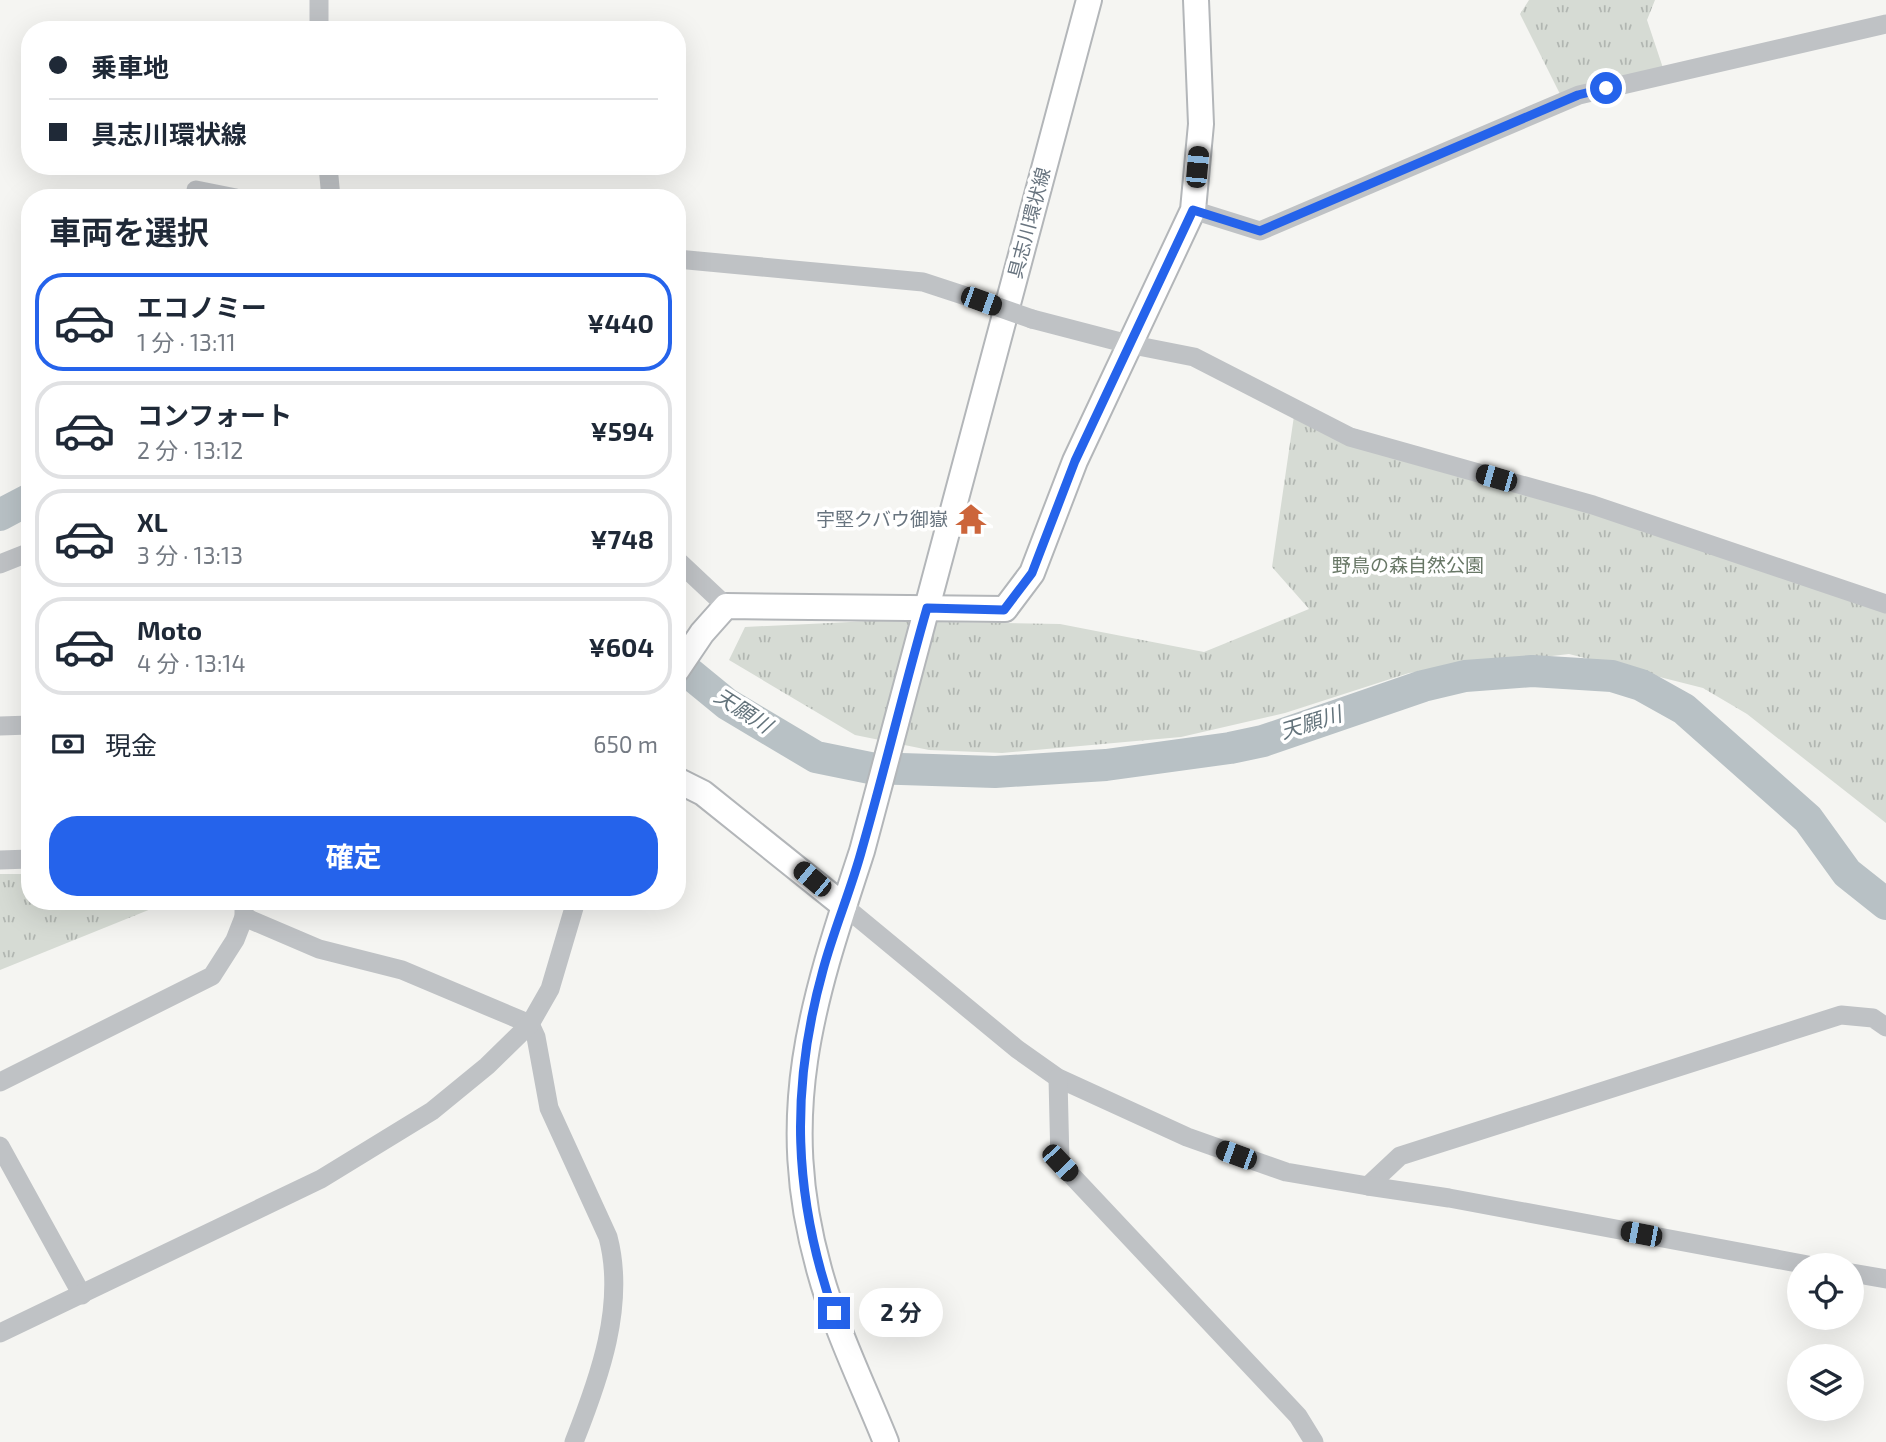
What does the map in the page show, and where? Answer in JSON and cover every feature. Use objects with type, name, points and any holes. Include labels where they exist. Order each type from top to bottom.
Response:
[{"type":"main road","name":"具志川環状線","points":[[886,1442],[820,1271],[805,1208],[799,1147],[800,1087],[808,1034],[823,970],[862,850],[1089,0]]},
{"type":"main road","points":[[686,657],[702,633],[726,606],[1004,610],[1026,582],[1037,563],[1075,461],[1193,210],[1201,124],[1196,0]]},
{"type":"main road","points":[[686,785],[714,802],[844,906]]},
{"type":"street","points":[[319,0],[319,21]]},
{"type":"street","points":[[1193,210],[1260,231],[1578,95],[1886,24]]},
{"type":"street","points":[[686,260],[923,282],[1032,319],[1128,344],[1194,357],[1350,437],[1593,505],[1886,604]]},
{"type":"street","points":[[0,564],[21,556]]},
{"type":"street","points":[[686,568],[726,606]]},
{"type":"street","points":[[0,726],[21,725]]},
{"type":"street","points":[[0,860],[21,859]]},
{"type":"street","points":[[844,906],[1017,1049],[1058,1078],[1187,1137],[1286,1172],[1449,1198],[1787,1261]]},
{"type":"street","points":[[0,1082],[212,976],[235,940],[244,910]]},
{"type":"street","points":[[246,910],[319,949],[402,970],[530,1024],[536,1037],[549,1108],[608,1237],[613,1254],[614,1271],[602,1366],[574,1442]]},
{"type":"street","points":[[0,1333],[361,1157],[432,1111],[487,1066],[530,1024],[550,989],[573,910]]},
{"type":"street","points":[[1368,1186],[1400,1156],[1841,1015],[1873,1018],[1886,1027]]},
{"type":"street","points":[[1058,1078],[1060,1163],[1298,1416],[1314,1442]]},
{"type":"street","points":[[0,1146],[82,1295]]},
{"type":"street","points":[[1864,1275],[1886,1279]]},
{"type":"green space","points":[[1529,0],[1655,0],[1647,20],[1665,74],[1564,102],[1520,14]]},
{"type":"green space","name":"野鳥の森自然公園","points":[[1295,409],[1886,604],[1886,823],[1747,714],[1703,688],[1569,654],[1409,673],[1285,713],[1181,737],[1002,753],[929,750],[855,735],[729,660],[745,627],[871,621],[1060,624],[1204,652],[1309,609],[1272,567]]},
{"type":"green space","points":[[0,874],[21,874],[21,910],[149,910],[0,970]]},
{"type":"waterway","name":"天願川","points":[[0,515],[21,504]]},
{"type":"waterway","name":"天願川","points":[[686,670],[727,704],[816,757],[870,768],[995,772],[1106,765],[1230,748],[1263,741],[1423,686],[1465,676],[1532,671],[1612,676],[1641,685],[1684,709],[1808,819],[1847,873],[1886,904]]},
{"type":"place","name":"宇堅クバウ御嶽","points":[[971,519]]},
{"type":"route","points":[[834,1313],[820,1271],[805,1208],[799,1147],[800,1087],[808,1034],[823,970],[862,850],[927,608],[1004,610],[1032,573],[1075,461],[1193,210],[1260,231],[1578,95],[1606,88]]}]
